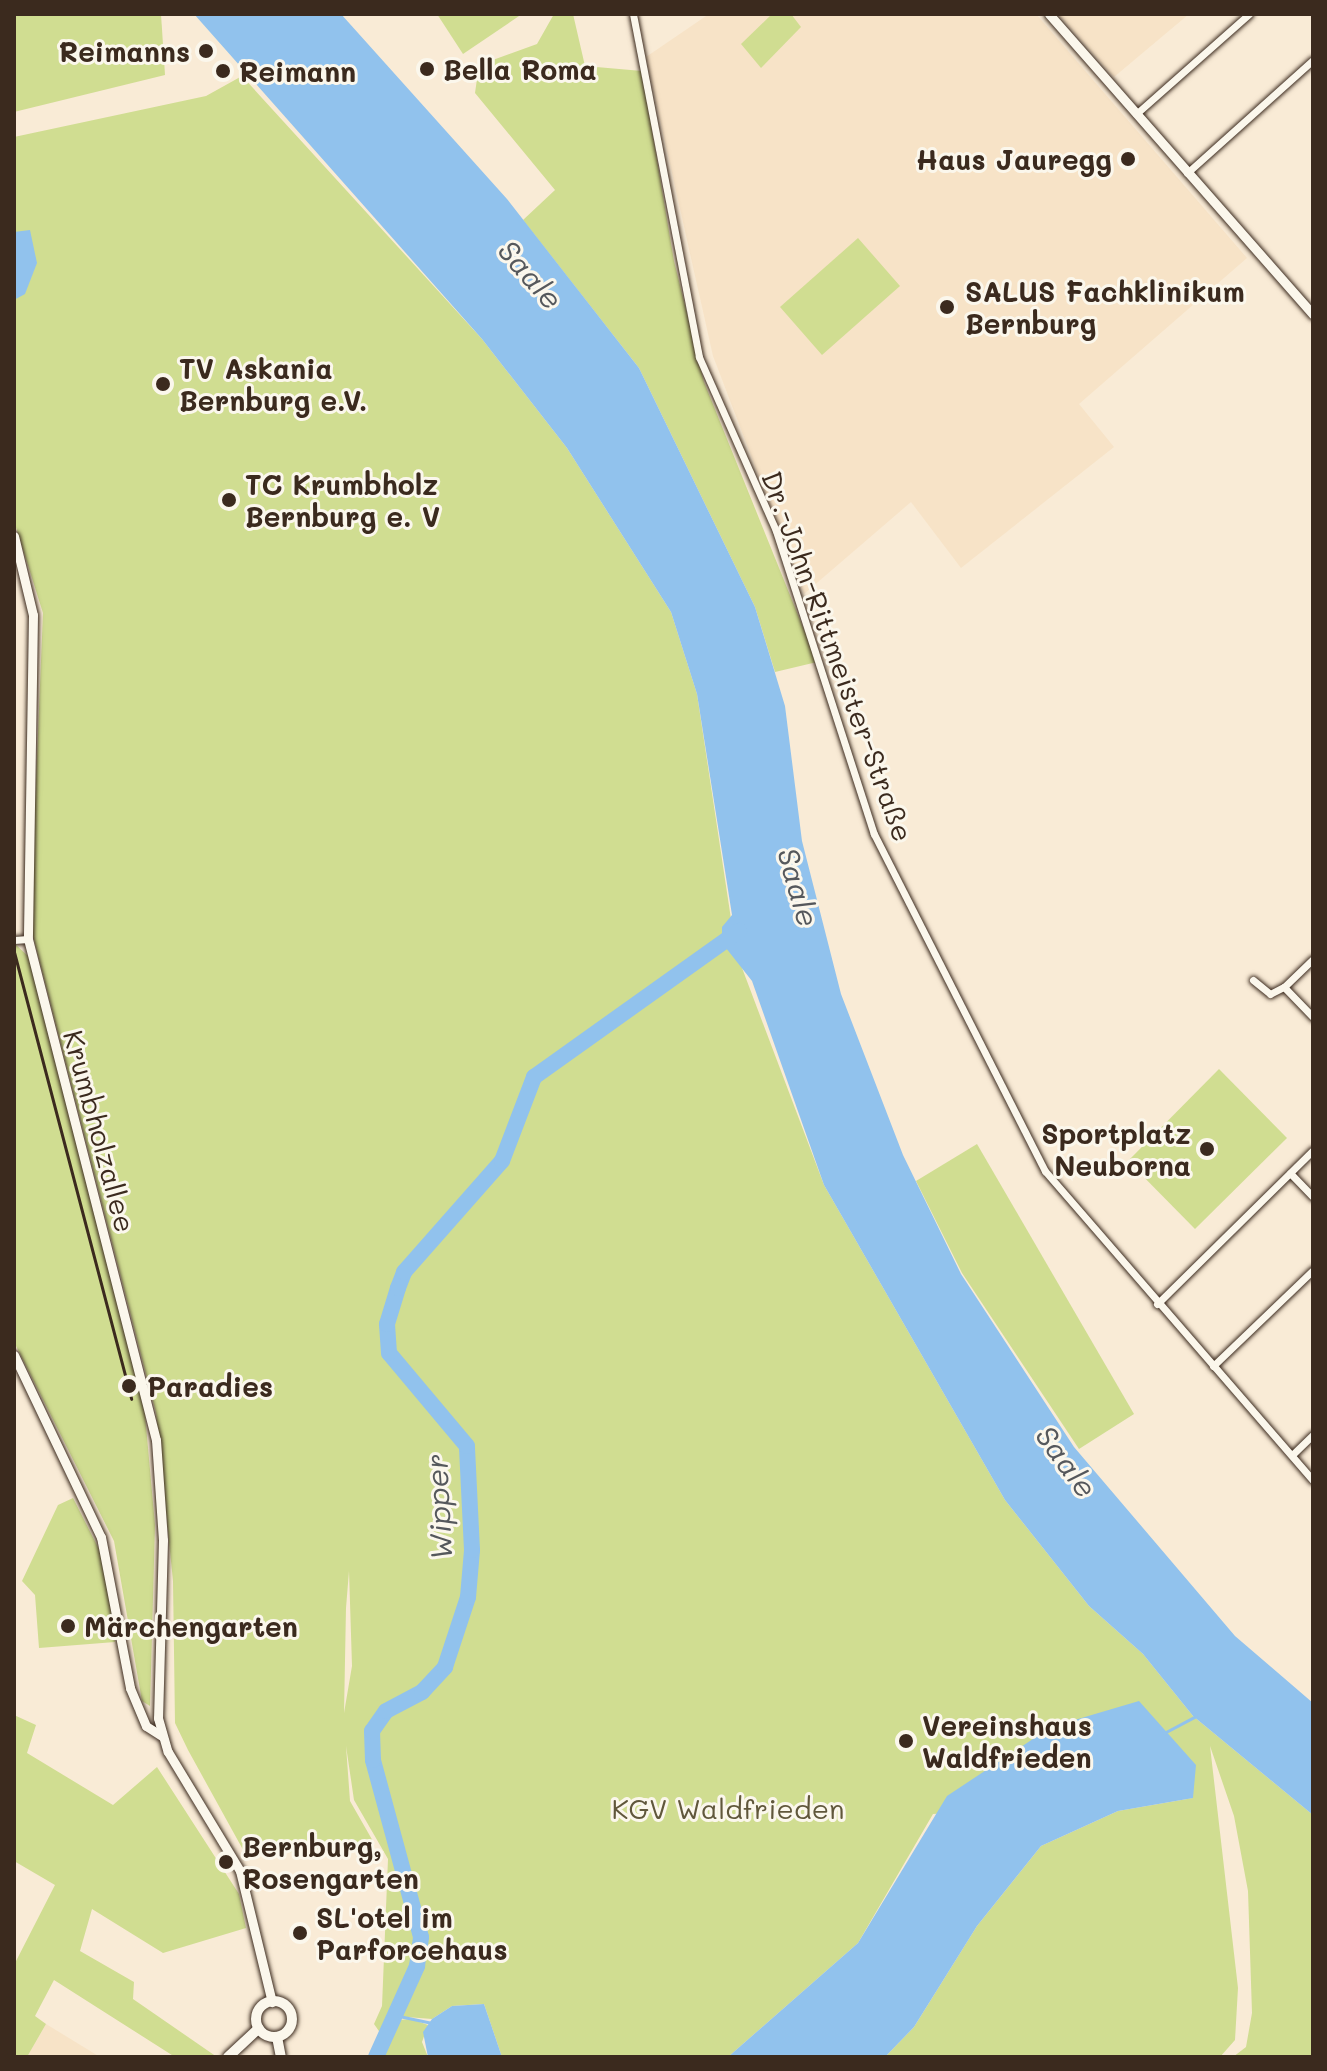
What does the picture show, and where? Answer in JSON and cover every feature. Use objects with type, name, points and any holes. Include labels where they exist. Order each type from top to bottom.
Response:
[{"type":"main road","points":[[259,2028],[258,2011],[272,2002],[285,2005],[292,2019],[277,2037]]},
{"type":"main road","points":[[259,2028],[277,2037]]},
{"type":"main road","points":[[228,2057],[259,2028]]},
{"type":"main road","points":[[277,2037],[281,2057]]},
{"type":"street","name":"Dr.-John-Rittmeister-Straße","points":[[633,14],[699,357],[776,531],[874,834],[1035,1153],[1069,1204],[1313,1480]]},
{"type":"street","points":[[1049,14],[1313,315]]},
{"type":"street","points":[[1136,114],[1249,14]]},
{"type":"street","points":[[1187,173],[1313,60]]},
{"type":"street","name":"Krumbholzallee","points":[[14,536],[33,615],[28,939],[158,1457],[162,1736]]},
{"type":"street","points":[[14,940],[28,939]]},
{"type":"street","points":[[1253,980],[1270,994],[1284,987],[1313,959]]},
{"type":"street","points":[[1284,987],[1313,1017]]},
{"type":"street","points":[[1157,1304],[1313,1150]]},
{"type":"street","points":[[1290,1173],[1313,1197]]},
{"type":"street","points":[[1213,1366],[1313,1270]]},
{"type":"street","points":[[15,1358],[101,1537],[130,1688],[146,1726],[162,1736],[236,1861],[272,2002]]},
{"type":"street","points":[[1292,1455],[1313,1435]]},
{"type":"shaded area","name":"SALUS Fachklinikum Bernburg","points":[[709,14],[1036,14],[1247,258],[1079,404],[1114,447],[961,568],[911,502],[804,594],[713,356],[646,57]]},
{"type":"shaded area","points":[[1058,14],[1189,14],[1114,77]]},
{"type":"shaded area","points":[[46,2024],[100,2057],[27,2057]]},
{"type":"green space","points":[[14,14],[161,14],[165,75],[14,112]]},
{"type":"green space","points":[[437,14],[522,14],[463,54]]},
{"type":"green space","points":[[554,14],[573,14],[585,66],[642,71],[674,261],[704,382],[817,662],[775,672],[755,607],[639,368],[523,220],[555,190],[475,93],[479,65],[537,44]]},
{"type":"green space","points":[[772,14],[791,14],[801,27],[761,68],[741,44]]},
{"type":"green space","name":"KGV Waldfrieden","points":[[242,76],[482,339],[567,448],[671,612],[697,694],[736,952],[824,1185],[1005,1500],[1089,1606],[1143,1654],[1193,1716],[1313,1815],[1313,2057],[1233,2057],[1246,2047],[1252,2013],[1248,1891],[1234,1816],[1210,1746],[1238,1988],[1235,2040],[1220,2057],[885,2057],[914,2027],[977,1926],[1041,1846],[1118,1811],[1193,1798],[933,1814],[858,1943],[728,2057],[502,2057],[484,2004],[452,2006],[432,2019],[394,2016],[381,2034],[374,2024],[382,2006],[388,1859],[354,1800],[346,1746],[350,1801],[374,1843],[247,1857],[175,1723],[173,1581],[156,1413],[30,924],[43,613],[14,521],[14,137],[206,96]],"holes":[[[349,1571],[352,1666],[344,1713]]]},
{"type":"green space","points":[[858,238],[900,286],[822,355],[780,307]]},
{"type":"green space","points":[[14,943],[29,957],[144,1404],[155,1525],[150,1706],[142,1701],[114,1541],[14,1342]]},
{"type":"green space","name":"Sportplatz Neuborna","points":[[1219,1069],[1287,1138],[1195,1229],[1128,1161]]},
{"type":"green space","points":[[977,1144],[1134,1414],[1079,1449],[962,1273],[916,1181]]},
{"type":"green space","points":[[73,1498],[104,1559],[115,1642],[39,1648],[35,1595],[22,1581],[58,1505]]},
{"type":"green space","points":[[14,1715],[36,1725],[27,1753],[113,1805],[157,1767],[239,1894],[246,1928],[163,1953],[92,1909],[80,1951],[134,1982],[133,1999],[217,2057],[175,2057],[54,1980],[35,2016],[46,2024],[27,2057],[14,2057],[14,1965],[55,1885],[14,1861]]},
{"type":"green space","points":[[411,2019],[428,2025],[422,2042],[428,2057],[375,2057],[397,2020]]},
{"type":"water","name":"Saale","points":[[194,14],[341,14],[507,199],[639,368],[755,607],[785,706],[802,841],[841,994],[903,1155],[961,1274],[1074,1447],[1235,1636],[1313,1703],[1313,1815],[1193,1716],[1143,1654],[1089,1606],[1005,1500],[824,1185],[752,981],[722,943],[722,927],[732,915],[697,694],[671,612],[567,448],[482,339]]},
{"type":"water","points":[[30,230],[37,263],[25,294],[14,300],[14,232]]},
{"type":"water","points":[[1139,1701],[1196,1765],[1193,1798],[1118,1811],[1041,1846],[977,1926],[914,2027],[885,2057],[728,2057],[858,1943],[947,1796],[1051,1727]]},
{"type":"water","points":[[484,2004],[502,2057],[428,2057],[423,2032],[432,2019],[452,2006]]},
{"type":"waterway","name":"Wipper","points":[[376,2057],[417,1966],[421,1937],[373,1760],[372,1731],[386,1711],[422,1692],[445,1667],[468,1597],[472,1550],[467,1446],[389,1353],[387,1324],[398,1288],[404,1272],[502,1161],[534,1077],[739,931]]},
{"type":"waterway","points":[[1164,1733],[1196,1716]]},
{"type":"waterway","points":[[394,2015],[433,2023]]},
{"type":"railway","points":[[14,952],[131,1399]]},
{"type":"place","name":"Reimanns","points":[[206,51]]},
{"type":"place","name":"Bella Roma","points":[[427,69]]},
{"type":"place","name":"Reimann","points":[[223,71]]},
{"type":"place","name":"Haus Jauregg","points":[[1128,159]]},
{"type":"place","name":"SALUS Fachklinikum Bernburg","points":[[947,307]]},
{"type":"place","name":"TV Askania Bernburg e.V.","points":[[163,384]]},
{"type":"place","name":"TC Krumbholz Bernburg e. V","points":[[229,500]]},
{"type":"place","name":"Sportplatz Neuborna","points":[[1207,1149]]},
{"type":"place","name":"Paradies","points":[[129,1386]]},
{"type":"place","name":"Märchengarten","points":[[68,1626]]},
{"type":"place","name":"Vereinshaus Waldfrieden","points":[[906,1741]]},
{"type":"place","name":"Bernburg, Rosengarten","points":[[226,1862]]},
{"type":"place","name":"SL'otel im Parforcehaus","points":[[300,1933]]}]
